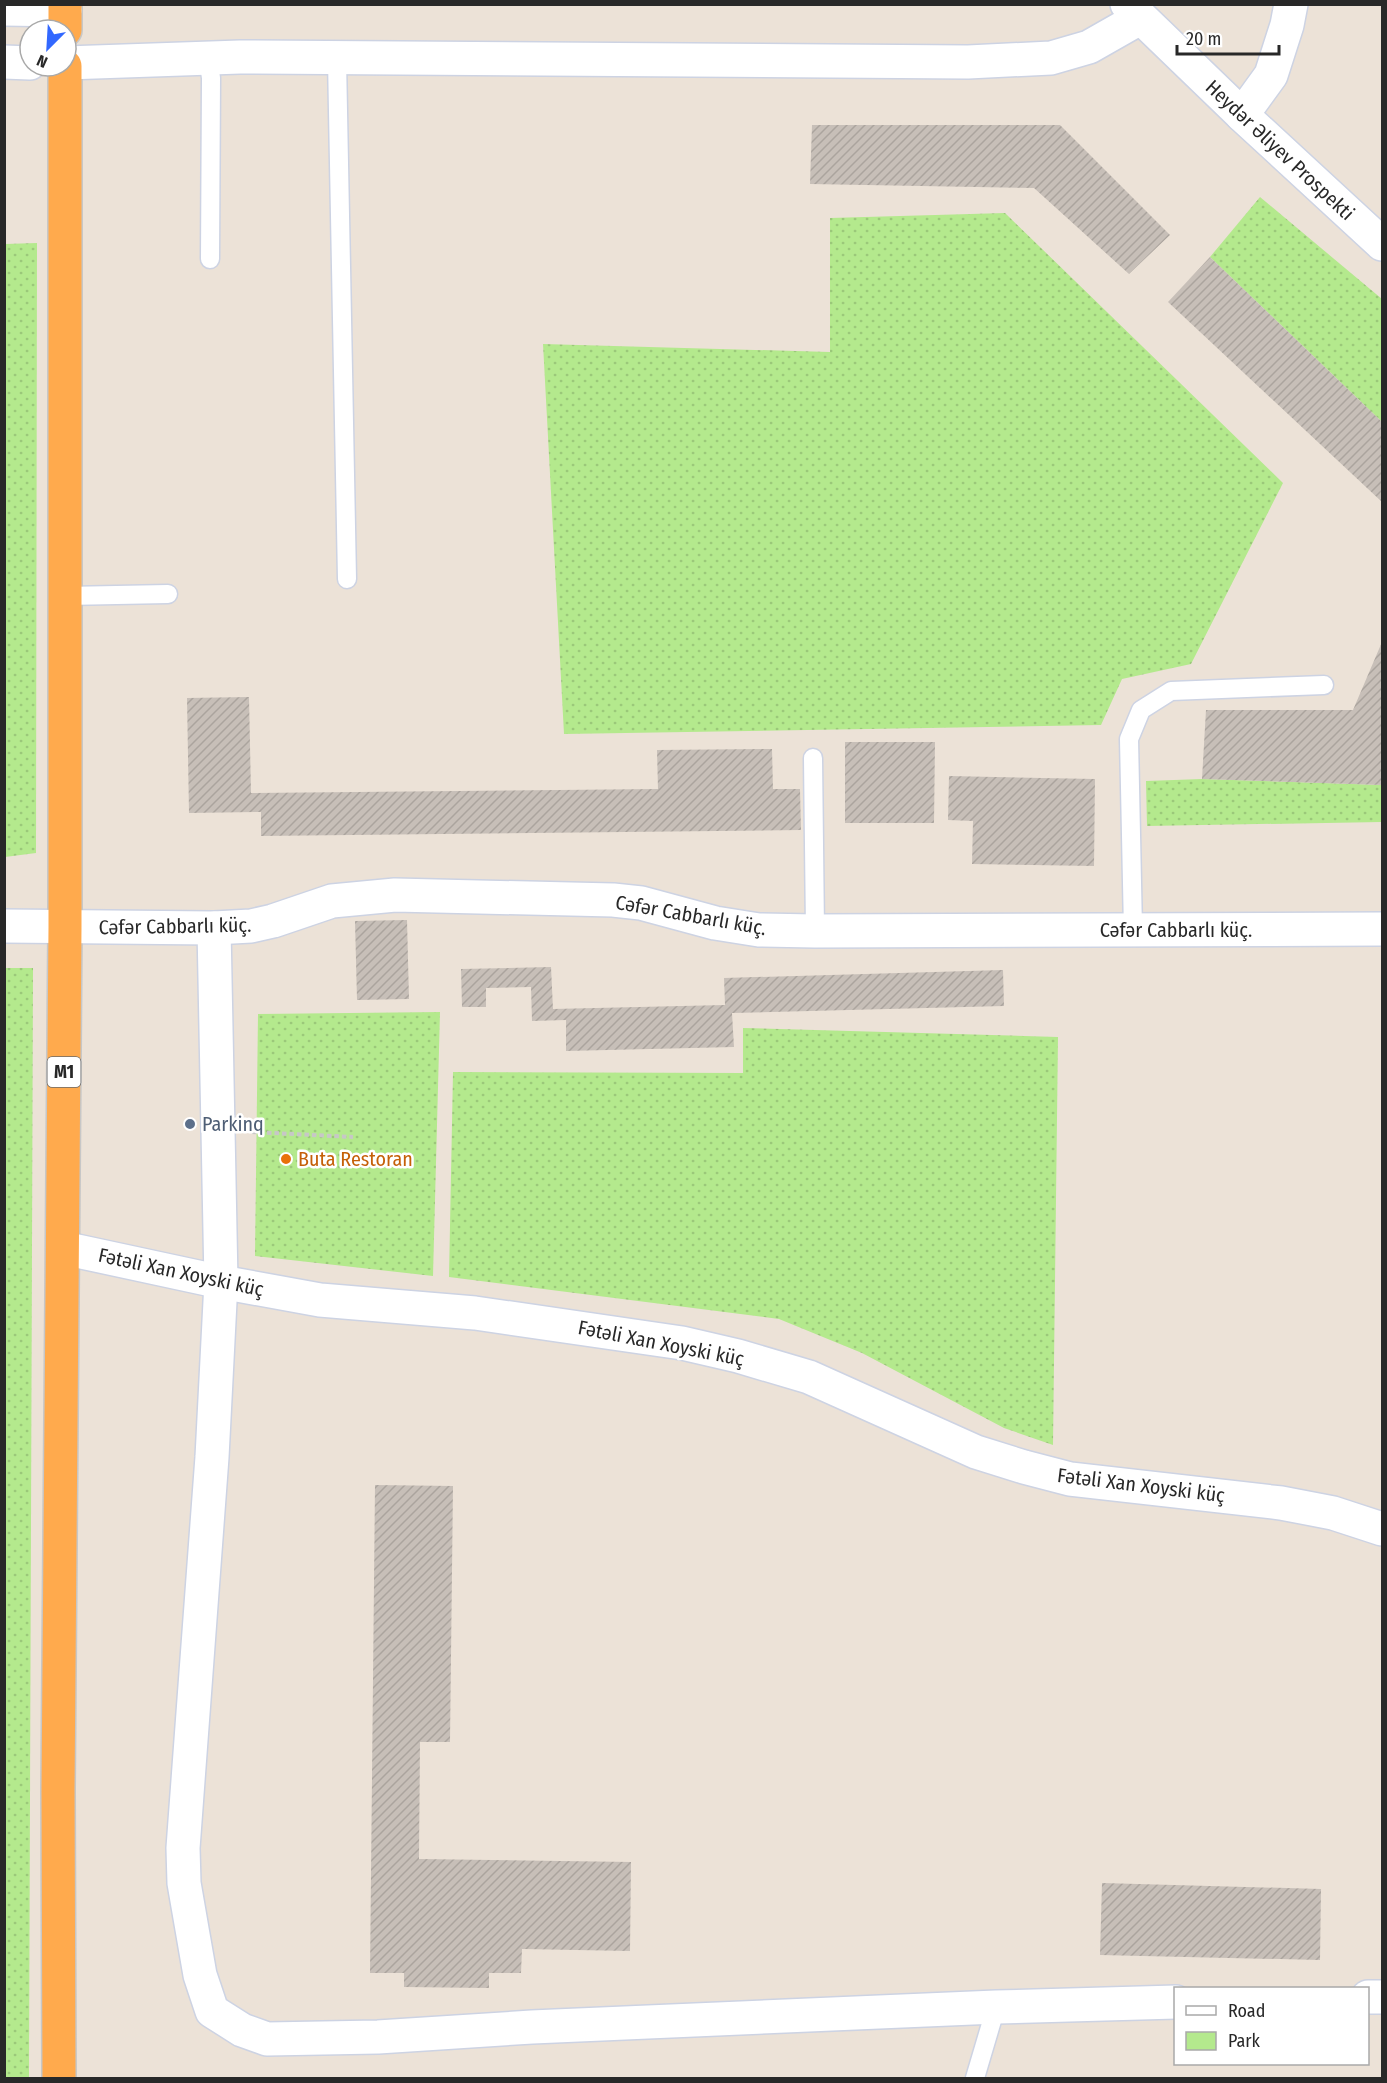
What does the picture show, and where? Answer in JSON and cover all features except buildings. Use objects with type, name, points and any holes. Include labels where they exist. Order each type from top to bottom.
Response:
[{"type":"highway","name":"M1","points":[[59,2079],[58,1789],[65,927],[66,78]]},
{"type":"street","points":[[1242,115],[1270,75],[1287,26],[1291,4]]},
{"type":"street","points":[[4,9],[65,15]]},
{"type":"street","points":[[78,64],[208,58],[968,62],[1051,58],[1089,47],[1133,11]]},
{"type":"street","name":"Heydər Əliyev Prospekti","points":[[1133,11],[1242,115],[1367,215],[1383,244]]},
{"type":"street","name":"Cəfər Cabbarlı küç.","points":[[4,926],[214,928],[251,926],[332,901],[395,896],[613,900],[641,903],[716,923],[759,930],[1383,929]]},
{"type":"street","points":[[214,928],[221,1282],[212,1457],[183,1848],[184,1883],[200,1975],[212,2011],[242,2030],[267,2039],[378,2037],[532,2027],[996,2007],[1174,2002]]},
{"type":"street","name":"Fətəli Xan Xoyski küç","points":[[63,1248],[221,1282],[320,1300],[475,1312],[682,1343],[738,1356],[809,1377],[976,1452],[1024,1467],[1070,1479],[1281,1503],[1333,1513],[1383,1529]]},
{"type":"lane","points":[[208,58],[211,78],[210,260]]},
{"type":"lane","points":[[337,59],[347,579]]},
{"type":"lane","points":[[65,596],[168,594]]},
{"type":"lane","points":[[1133,930],[1129,739],[1141,710],[1171,691],[1324,685]]},
{"type":"lane","points":[[813,758],[816,931]]},
{"type":"lane","points":[[975,2079],[996,2007]]},
{"type":"path","points":[[218,1130],[352,1137]]},
{"type":"green space","points":[[1260,197],[1382,299],[1382,422],[1210,257]]},
{"type":"green space","points":[[1005,213],[1283,483],[1191,664],[1122,679],[1101,725],[564,734],[543,344],[830,352],[830,218]]},
{"type":"green space","points":[[37,243],[36,853],[5,857],[5,244]]},
{"type":"green space","points":[[1202,779],[1382,785],[1382,822],[1147,826],[1146,781]]},
{"type":"green space","points":[[5,968],[33,968],[29,2078],[4,2078]]},
{"type":"green space","points":[[440,1012],[433,1276],[255,1256],[258,1014]]},
{"type":"green space","points":[[743,1028],[1058,1037],[1053,1445],[1004,1428],[862,1353],[779,1319],[449,1277],[453,1072],[743,1073]]},
{"type":"place","name":"Parkinq","points":[[190,1124]]},
{"type":"place","name":"Buta Restoran","points":[[286,1159]]}]
